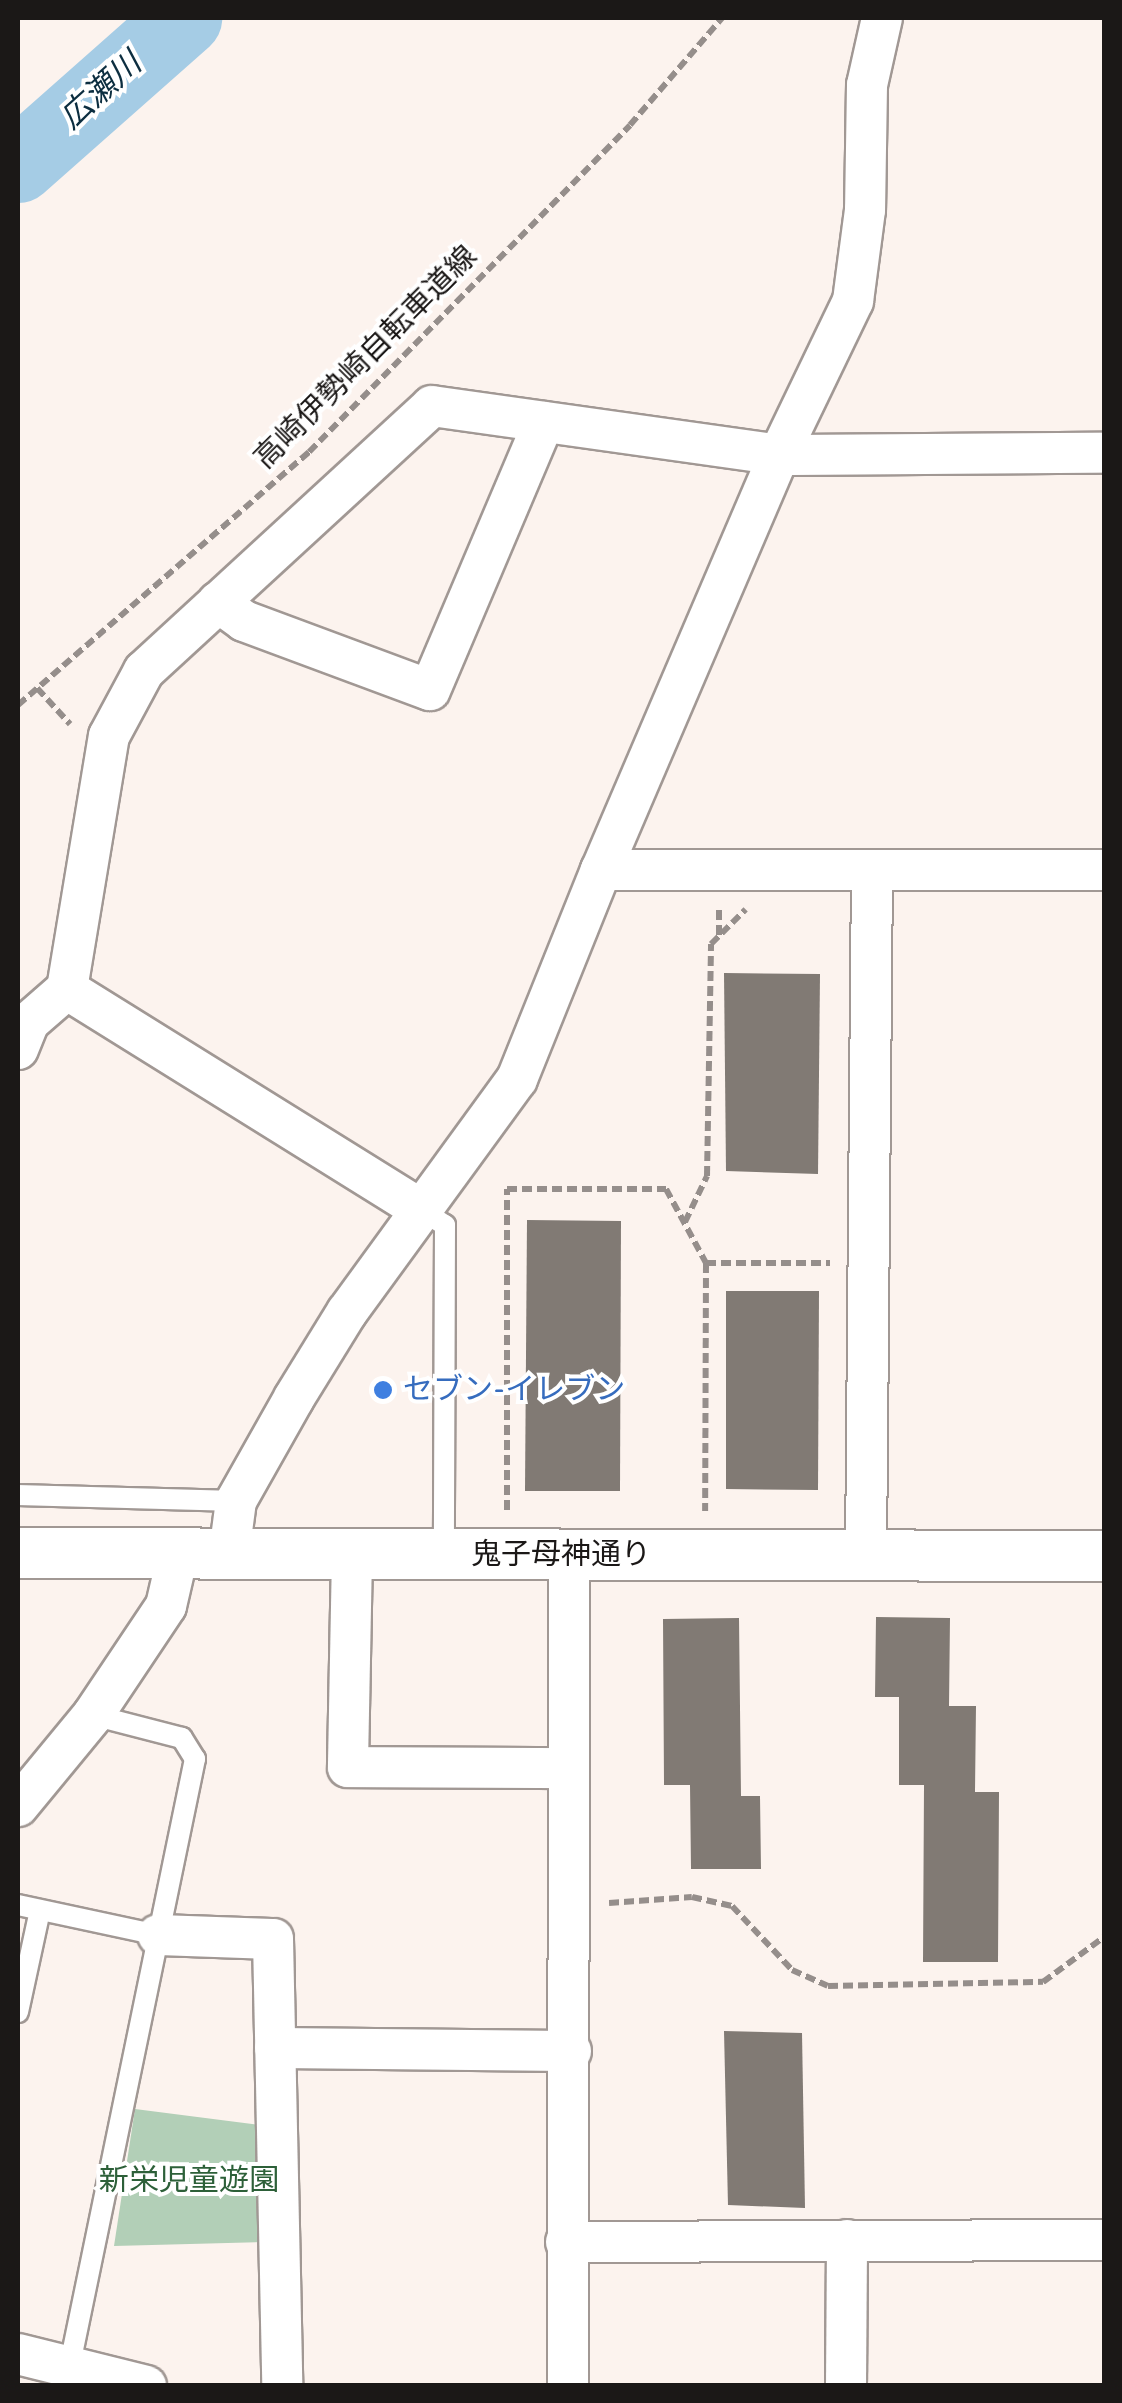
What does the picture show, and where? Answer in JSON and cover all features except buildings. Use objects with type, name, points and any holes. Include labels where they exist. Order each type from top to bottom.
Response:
[{"type":"street","points":[[230,1554],[236,1500],[348,1312],[518,1079],[601,870],[779,455],[852,301],[865,210],[867,85],[882,18]]},
{"type":"street","points":[[18,1050],[29,1022],[67,989],[109,736],[144,672],[432,406],[779,455],[1104,453]]},
{"type":"street","points":[[218,602],[244,621],[430,690],[544,422]]},
{"type":"street","points":[[601,870],[1104,870]]},
{"type":"street","points":[[866,1556],[872,872]]},
{"type":"street","points":[[67,989],[420,1209]]},
{"type":"street","name":"鬼子母神通り","points":[[18,1553],[1104,1556]]},
{"type":"street","points":[[18,1806],[92,1715],[166,1606],[178,1554]]},
{"type":"street","points":[[568,2386],[566,2242],[572,2051],[568,1906],[569,1554]]},
{"type":"street","points":[[352,1555],[348,1767],[568,1768]]},
{"type":"street","points":[[158,1935],[274,1938],[282,2386]]},
{"type":"street","points":[[276,2048],[572,2051]]},
{"type":"street","points":[[846,2386],[847,2240]]},
{"type":"street","points":[[566,2242],[1104,2240]]},
{"type":"street","points":[[18,2354],[85,2374],[146,2386]]},
{"type":"lane","points":[[420,1209],[444,1225],[444,1555]]},
{"type":"lane","points":[[18,1496],[236,1500]]},
{"type":"lane","points":[[85,2374],[158,1935],[195,1760],[182,1738],[92,1715]]},
{"type":"lane","points":[[18,1905],[158,1935]]},
{"type":"lane","points":[[18,2012],[40,1910]]},
{"type":"path","name":"高崎伊勢崎自転車道線","points":[[18,706],[309,452],[630,124],[722,18]]},
{"type":"path","points":[[684,1223],[707,1176],[711,944]]},
{"type":"path","points":[[507,1521],[507,1188],[666,1189],[706,1263],[705,1519]]},
{"type":"path","points":[[706,1263],[869,1263]]},
{"type":"path","points":[[568,1906],[692,1897],[732,1906],[792,1970],[828,1986],[1043,1982],[1104,1937]]},
{"type":"green space","name":"新栄児童遊園","points":[[135,2109],[260,2125],[265,2242],[114,2246]]},
{"type":"waterway","name":"広瀬川","points":[[18,165],[184,18]]},
{"type":"place","name":"セブン-イレブン","points":[[383,1390]]}]
